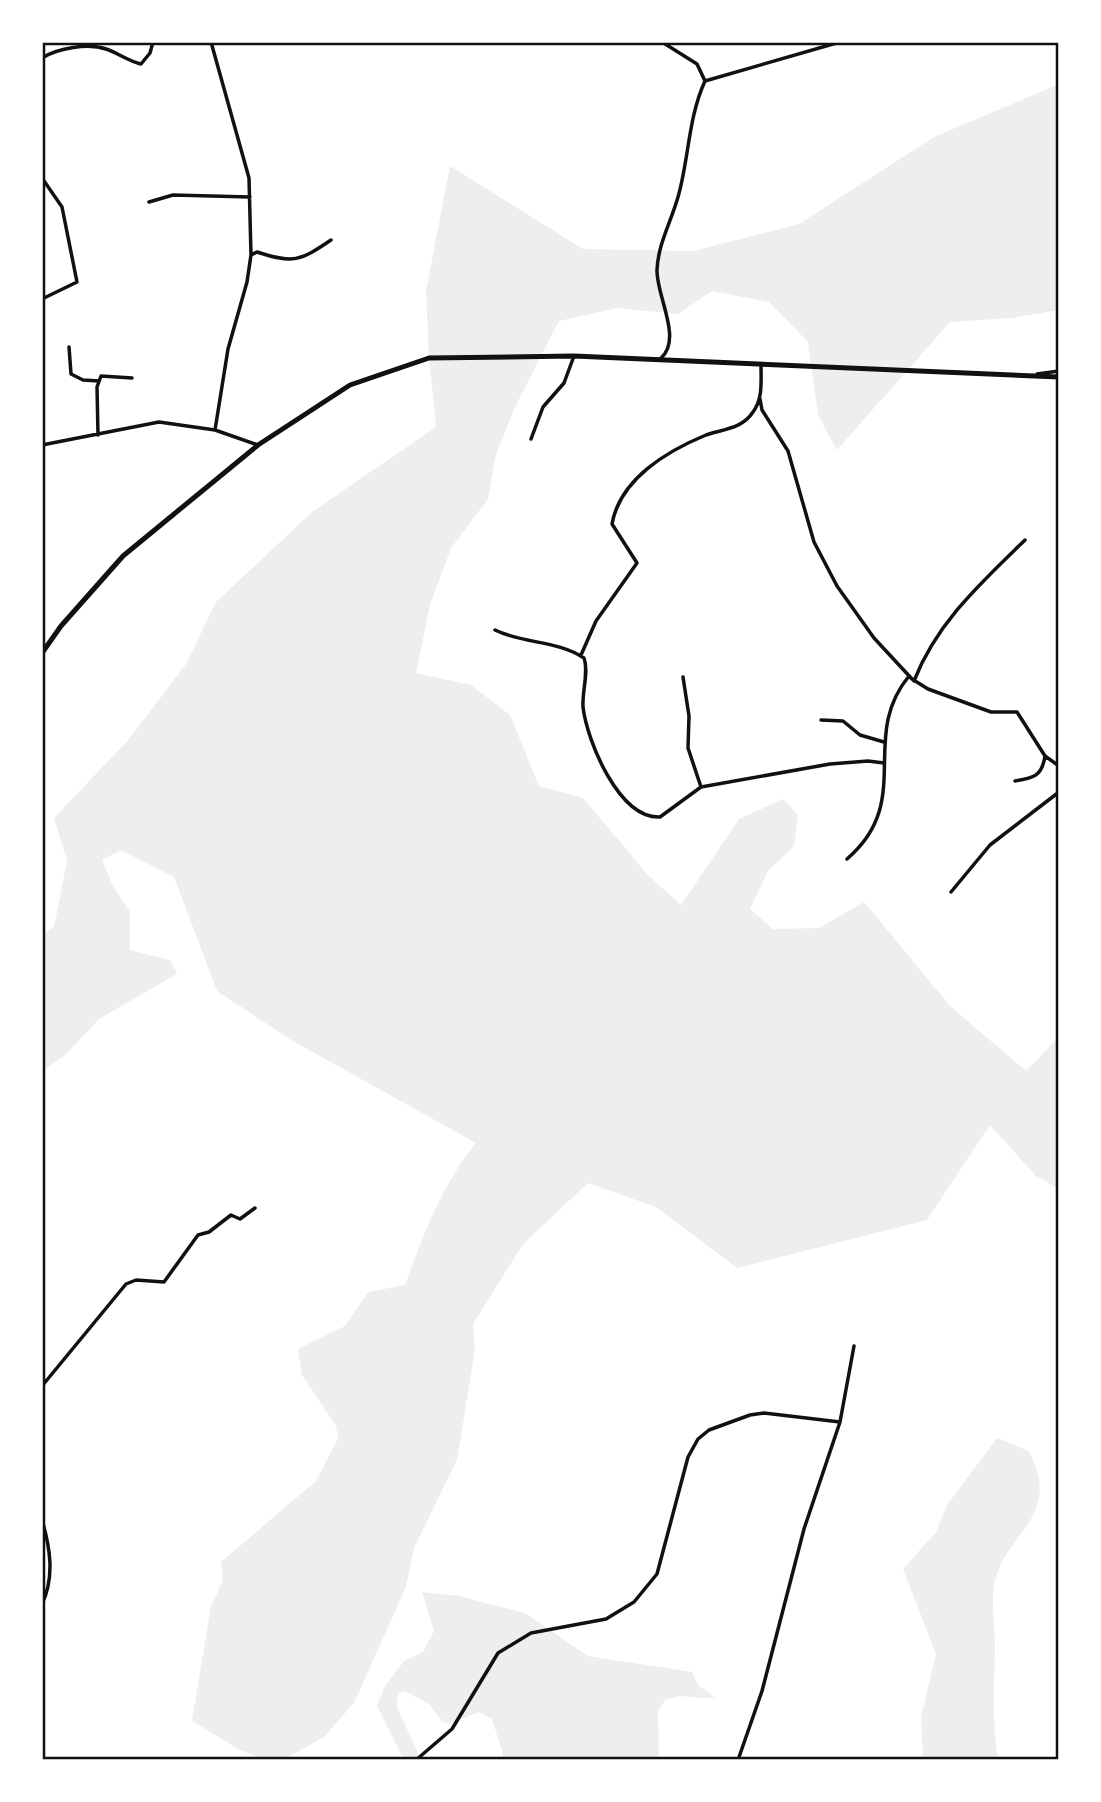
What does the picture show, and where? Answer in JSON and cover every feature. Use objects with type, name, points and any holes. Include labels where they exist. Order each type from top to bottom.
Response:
[{"type":"highway","points":[[42,653],[61,626],[123,556],[258,445],[349,385],[419,361],[481,355],[573,356],[657,362],[1059,377]]},
{"type":"street","points":[[42,58],[54,51],[105,48],[125,60],[141,64],[150,53],[153,42]]},
{"type":"street","points":[[211,42],[249,178],[251,256],[247,282],[228,349],[215,430]]},
{"type":"street","points":[[657,362],[666,355],[670,336],[656,271],[662,238],[678,197],[692,120],[705,81],[697,64],[662,42]]},
{"type":"street","points":[[705,81],[840,42]]},
{"type":"street","points":[[42,178],[62,207],[77,282],[42,299]]},
{"type":"street","points":[[149,202],[173,195],[250,197]]},
{"type":"street","points":[[251,256],[257,252],[282,260],[296,260],[331,240]]},
{"type":"street","points":[[69,346],[71,374],[83,380],[99,381]]},
{"type":"street","points":[[531,439],[543,407],[564,383],[573,356]]},
{"type":"street","points":[[761,365],[762,410],[788,451],[809,531],[837,586],[874,638],[914,681],[938,694],[991,712],[1017,712],[1045,756],[1059,766]]},
{"type":"street","points":[[1028,375],[1059,371]]},
{"type":"street","points":[[98,435],[99,381],[105,374],[132,378]]},
{"type":"street","points":[[580,655],[596,621],[637,563],[612,524],[613,516],[631,486],[662,457],[707,435],[739,425],[754,411],[760,399]]},
{"type":"street","points":[[42,444],[159,422],[215,430],[258,445]]},
{"type":"street","points":[[914,681],[925,657],[962,601],[1025,540]]},
{"type":"street","points":[[495,630],[511,639],[553,645],[580,655],[586,664],[583,706],[600,764],[614,787],[637,807],[657,818],[701,788],[830,764],[868,761],[884,763]]},
{"type":"street","points":[[847,859],[873,830],[883,808],[884,742],[896,694],[909,676]]},
{"type":"street","points":[[683,677],[689,716],[688,748],[701,788]]},
{"type":"street","points":[[821,720],[843,721],[860,735],[884,742]]},
{"type":"street","points":[[1015,781],[1035,778],[1041,773],[1045,756]]},
{"type":"street","points":[[951,892],[990,845],[1059,792]]},
{"type":"street","points":[[42,1386],[126,1284],[136,1280],[164,1282],[198,1235],[209,1232],[231,1214],[244,1217],[256,1208]]},
{"type":"street","points":[[738,1760],[762,1691],[804,1528],[839,1422],[854,1346]]},
{"type":"street","points":[[416,1760],[452,1729],[492,1661],[507,1646],[531,1633],[606,1619],[634,1602],[647,1589],[657,1574],[688,1457],[698,1439],[709,1430],[750,1415],[764,1413],[839,1422]]},
{"type":"street","points":[[42,1520],[51,1570],[42,1604]]},
{"type":"shaded area","points":[[1059,84],[1059,310],[1011,318],[950,322],[837,450],[818,415],[808,342],[769,302],[712,291],[678,314],[617,308],[559,321],[514,409],[496,455],[488,499],[451,548],[430,605],[416,673],[471,685],[510,715],[539,786],[583,798],[648,875],[681,905],[739,819],[783,799],[798,815],[794,846],[768,871],[750,909],[773,929],[819,928],[864,902],[951,1007],[1026,1071],[1059,1037],[1059,1189],[1036,1176],[990,1125],[927,1220],[737,1268],[656,1207],[588,1183],[523,1244],[473,1324],[475,1350],[457,1460],[414,1548],[406,1587],[354,1703],[324,1737],[283,1760],[265,1760],[240,1750],[192,1721],[211,1607],[223,1580],[221,1562],[316,1481],[338,1438],[336,1426],[302,1375],[298,1349],[345,1326],[368,1292],[405,1285],[443,1193],[476,1143],[291,1040],[217,991],[174,877],[121,850],[102,860],[113,886],[130,912],[130,950],[170,960],[177,974],[99,1019],[66,1054],[42,1072],[42,935],[54,927],[67,861],[54,818],[129,739],[186,664],[216,602],[312,512],[436,427],[426,291],[450,166],[583,249],[693,251],[799,224],[934,137]]},
{"type":"shaded area","points":[[997,1438],[1029,1451],[1038,1475],[1039,1495],[1027,1526],[1006,1554],[993,1593],[994,1718],[998,1760],[923,1760],[921,1717],[936,1654],[903,1569],[936,1532],[947,1505]]},
{"type":"shaded area","points":[[422,1592],[459,1596],[525,1613],[588,1656],[692,1672],[698,1685],[717,1699],[680,1696],[665,1700],[658,1712],[659,1760],[500,1760],[503,1754],[492,1719],[479,1712],[449,1724],[442,1721],[429,1704],[405,1691],[398,1693],[397,1707],[421,1760],[408,1760],[402,1756],[377,1706],[385,1686],[404,1661],[423,1652],[434,1631]]}]
